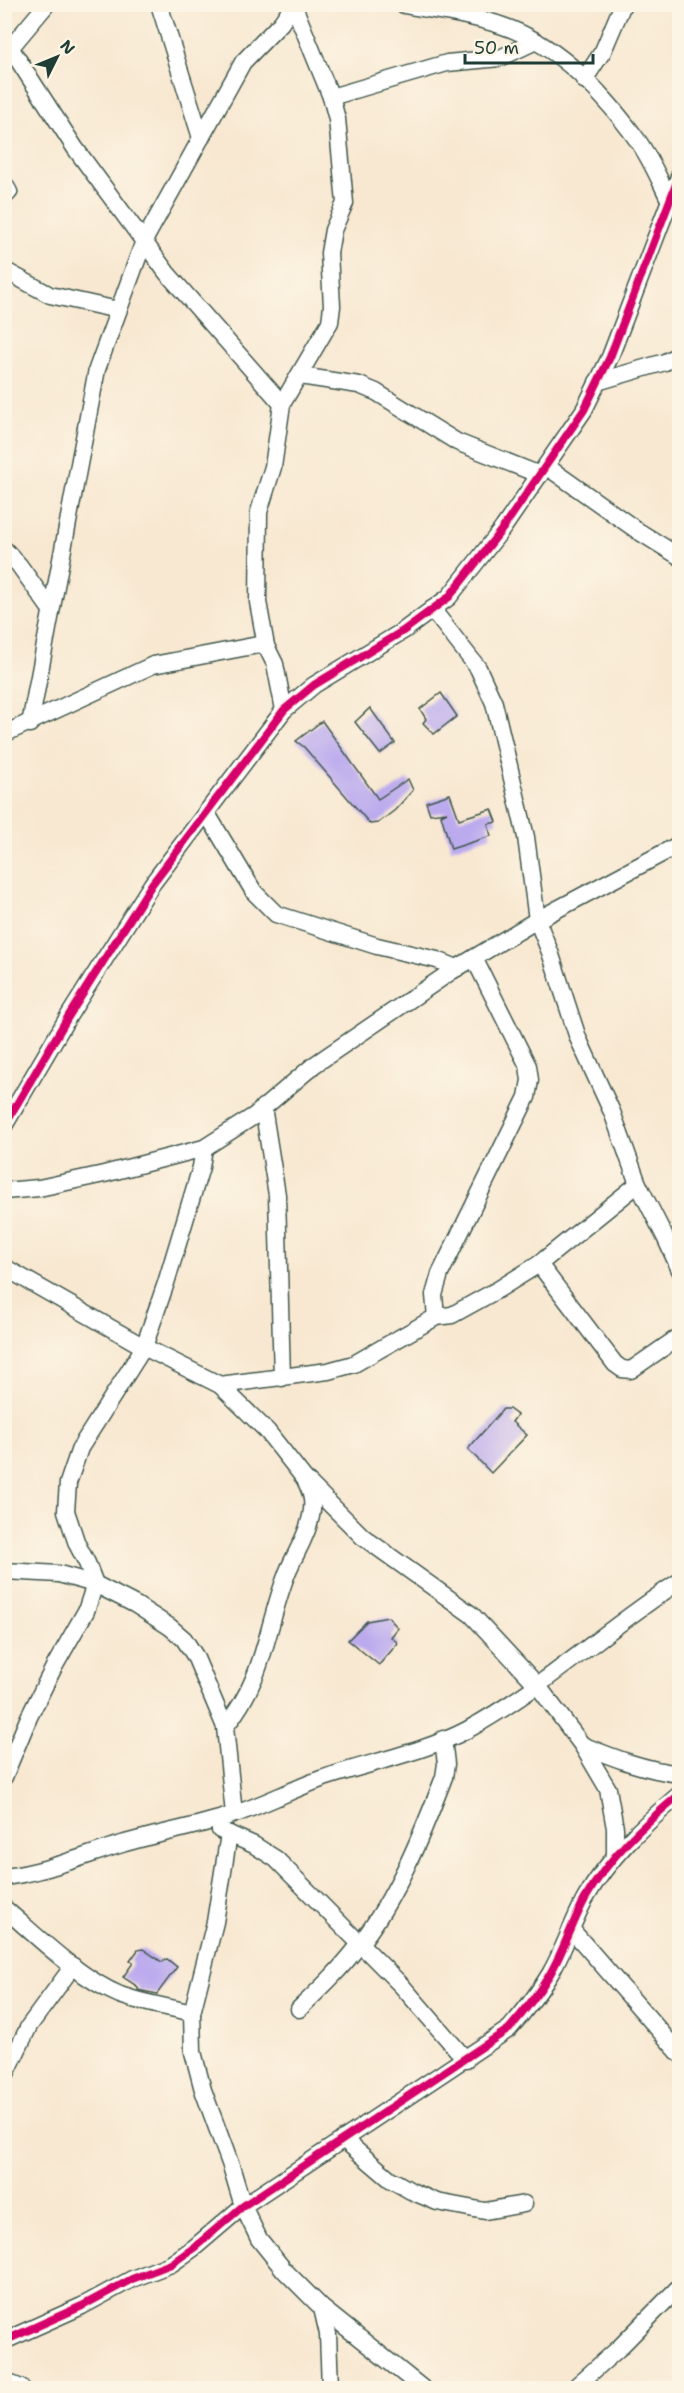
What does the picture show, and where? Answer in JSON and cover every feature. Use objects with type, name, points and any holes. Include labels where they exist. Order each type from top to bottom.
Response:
[{"type":"street","points":[[48,4],[8,42],[75,148],[167,273],[282,404]]},
{"type":"street","points":[[159,4],[201,138]]},
{"type":"street","points":[[584,80],[603,51],[622,4]]},
{"type":"street","points":[[30,724],[97,369],[118,310],[144,242],[243,63],[281,23],[293,5]]},
{"type":"street","points":[[284,710],[275,664],[266,646],[258,602],[259,513],[273,467],[282,404],[330,322],[332,306],[329,253],[333,230],[345,203],[337,119],[331,97],[293,5]]},
{"type":"street","points":[[404,5],[485,20],[536,40],[560,58],[602,97],[639,142],[670,201]]},
{"type":"street","points":[[331,97],[447,63],[500,58],[536,40]]},
{"type":"street","points":[[4,1126],[68,1017],[152,884],[284,710],[314,685],[403,632],[449,597],[503,528],[584,410],[610,357],[680,174]]},
{"type":"street","points":[[4,183],[9,192],[4,197]]},
{"type":"street","points":[[4,270],[50,295],[118,310]]},
{"type":"street","points":[[597,382],[665,362],[680,354]]},
{"type":"street","points":[[300,376],[359,385],[376,392],[457,442],[543,471],[680,557]]},
{"type":"street","points":[[4,549],[19,565],[51,610]]},
{"type":"street","points":[[432,609],[478,669],[494,703],[526,837],[537,920],[578,1038],[612,1112],[638,1184],[680,1270]]},
{"type":"street","points":[[4,734],[153,666],[258,645],[266,646]]},
{"type":"street","points":[[206,813],[254,892],[276,914],[377,946],[437,960],[457,968]]},
{"type":"street","points":[[4,1191],[39,1188],[204,1148],[263,1107],[314,1065],[457,968],[537,920],[680,844]]},
{"type":"street","points":[[436,1317],[434,1295],[440,1274],[527,1097],[530,1080],[528,1066],[474,958]]},
{"type":"street","points":[[263,1107],[278,1195],[282,1378]]},
{"type":"street","points":[[4,1777],[29,1717],[86,1611],[95,1584],[77,1544],[66,1511],[68,1483],[80,1448],[144,1347],[201,1167],[204,1148]]},
{"type":"street","points":[[220,1385],[328,1371],[354,1364],[436,1317],[452,1315],[539,1264],[638,1184]]},
{"type":"street","points":[[539,1264],[615,1364],[622,1369],[631,1370],[680,1336]]},
{"type":"street","points":[[4,1267],[144,1347],[220,1385],[267,1431],[304,1478],[363,1537],[472,1615],[538,1686],[582,1745],[608,1789],[615,1828],[615,1855]]},
{"type":"street","points":[[225,1727],[241,1707],[258,1673],[286,1575],[311,1518],[313,1495],[304,1478]]},
{"type":"street","points":[[4,1571],[59,1574],[95,1584],[136,1605],[170,1627],[184,1640],[195,1656],[225,1727],[234,1814]]},
{"type":"street","points":[[4,1877],[43,1870],[157,1833],[234,1814],[320,1780],[466,1730],[538,1686],[640,1607],[680,1581]]},
{"type":"street","points":[[299,2009],[328,1982],[360,1944],[397,1886],[435,1800],[446,1764],[443,1739]]},
{"type":"street","points":[[582,1745],[646,1768],[680,1774]]},
{"type":"street","points":[[4,2341],[82,2306],[132,2279],[171,2264],[195,2247],[243,2206],[466,2060],[509,2029],[529,2007],[551,1973],[585,1899],[615,1855],[648,1821],[680,1794]]},
{"type":"street","points":[[205,1823],[255,1845],[276,1859],[402,1986],[466,2060]]},
{"type":"street","points":[[230,1834],[215,1922],[192,2013],[193,2052],[203,2090],[243,2206],[259,2239],[284,2270],[322,2308],[422,2388]]},
{"type":"street","points":[[4,1908],[73,1966],[96,1982],[120,1995],[192,2013]]},
{"type":"street","points":[[571,1929],[680,2054]]},
{"type":"street","points":[[4,2078],[29,2026],[73,1966]]},
{"type":"street","points":[[343,2139],[390,2179],[437,2202],[485,2211],[524,2204]]},
{"type":"street","points":[[574,2388],[618,2349],[680,2286]]},
{"type":"street","points":[[322,2308],[328,2334],[330,2388]]},
{"type":"street","points":[[4,2381],[21,2388]]},
{"type":"building","points":[[441,693],[457,716],[434,734],[423,723],[426,719],[420,709]]},
{"type":"building","points":[[370,708],[395,743],[380,754],[355,722]]},
{"type":"building","points":[[322,721],[378,799],[408,779],[413,790],[395,810],[378,823],[370,824],[304,747],[296,741]]},
{"type":"building","points":[[450,794],[459,819],[492,809],[497,822],[488,824],[491,836],[451,849],[441,815],[447,812],[430,814],[426,802]]},
{"type":"building","points":[[503,1409],[509,1409],[517,1415],[512,1422],[527,1435],[491,1473],[468,1449]]},
{"type":"building","points":[[388,1617],[398,1628],[391,1637],[398,1643],[379,1665],[348,1640],[367,1621]]},
{"type":"building","points":[[143,1949],[162,1962],[167,1959],[177,1967],[157,1994],[138,1990],[138,1987],[123,1977],[133,1963],[130,1961],[138,1950]]},
{"type":"cycle path","points":[[4,1126],[68,1017],[152,884],[284,710],[314,685],[403,631],[449,597],[503,528],[584,410],[610,357],[680,174]]},
{"type":"cycle path","points":[[4,2341],[82,2306],[132,2279],[171,2264],[195,2247],[243,2206],[509,2029],[531,2003],[550,1974],[594,1884],[616,1855],[680,1794]]}]
